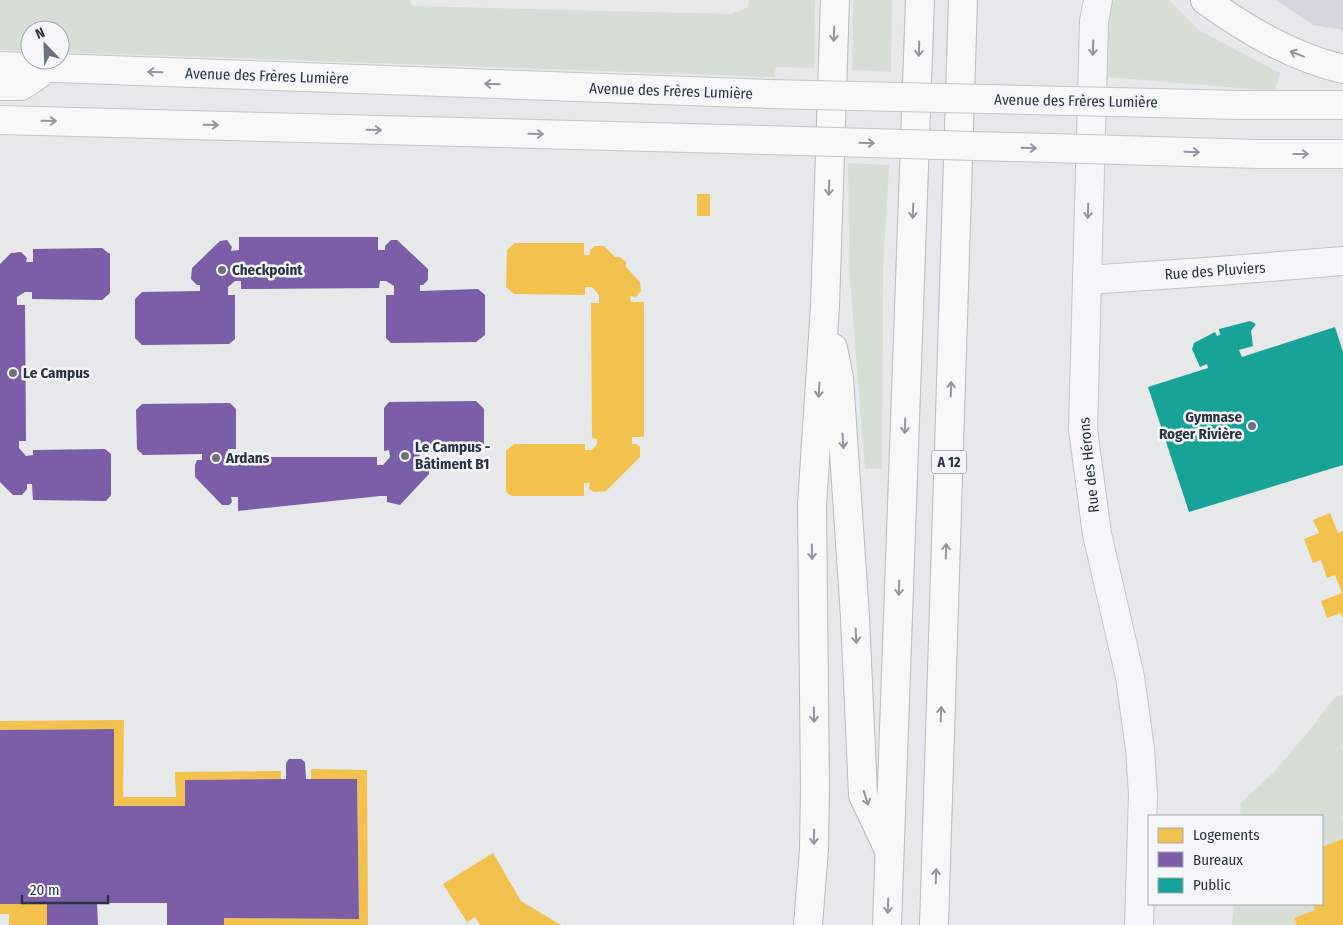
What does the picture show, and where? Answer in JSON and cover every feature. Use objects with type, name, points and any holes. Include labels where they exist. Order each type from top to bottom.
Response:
[{"type":"main road","points":[[808,925],[814,849],[815,788],[812,505],[825,306],[836,0]]},
{"type":"main road","points":[[887,925],[920,0]]},
{"type":"main road","name":"A 12","points":[[934,925],[963,0]]},
{"type":"main road","points":[[1204,0],[1231,19],[1284,49],[1329,66],[1343,69]]},
{"type":"main road","name":"Avenue des Frères Lumière","points":[[0,66],[20,67]]},
{"type":"main road","name":"Avenue des Frères Lumière","points":[[70,69],[768,94],[1241,105],[1343,104]]},
{"type":"main road","points":[[0,86],[21,86],[46,70]]},
{"type":"main road","points":[[0,120],[1258,154],[1343,154]]},
{"type":"main road","points":[[825,306],[839,378],[855,617],[863,795],[890,852]]},
{"type":"street","name":"Rue des Hérons","points":[[1098,0],[1094,22],[1083,429],[1097,534],[1130,677],[1140,749],[1143,795],[1140,925]]},
{"type":"street","name":"Rue des Pluviers","points":[[1087,280],[1343,261]]},
{"type":"shaded area","points":[[0,0],[410,0],[413,6],[732,14],[748,7],[749,0],[815,0],[814,68],[776,67],[774,77],[70,52],[70,20],[20,20],[20,51],[0,50]]},
{"type":"shaded area","points":[[853,0],[892,0],[891,72],[852,70]]},
{"type":"shaded area","points":[[1115,0],[1169,0],[1200,31],[1280,73],[1275,91],[1108,77],[1109,7]]},
{"type":"shaded area","points":[[1276,0],[1343,0],[1343,30],[1313,25]]},
{"type":"shaded area","points":[[848,163],[889,165],[883,272],[882,469],[865,469],[850,279]]},
{"type":"shaded area","points":[[1343,695],[1343,746],[1341,747],[1343,753],[1343,816],[1341,817],[1343,822],[1343,839],[1323,847],[1323,815],[1240,815],[1241,803],[1276,770],[1335,697]]},
{"type":"shaded area","points":[[1234,905],[1313,905],[1315,910],[1294,918],[1297,925],[1232,925]]},
{"type":"building: Logements","points":[[697,194],[710,194],[710,216],[697,216]]},
{"type":"building: Logements","points":[[515,243],[584,243],[584,255],[590,255],[590,250],[595,246],[604,246],[615,257],[620,257],[626,262],[626,267],[640,282],[641,291],[636,297],[630,296],[631,302],[644,302],[644,437],[632,437],[632,444],[640,447],[640,457],[606,491],[594,492],[589,489],[590,483],[584,483],[584,496],[512,496],[506,492],[506,451],[514,444],[585,444],[585,450],[592,450],[597,444],[597,439],[592,438],[591,303],[599,303],[599,295],[592,287],[585,287],[585,295],[514,294],[506,287],[507,250]]},
{"type":"building: Logements","points":[[1330,513],[1338,533],[1343,531],[1343,619],[1341,613],[1327,618],[1321,601],[1342,593],[1335,575],[1327,578],[1321,560],[1313,563],[1304,539],[1319,533],[1313,520]]},
{"type":"building: Logements","points":[[124,720],[123,797],[176,797],[175,772],[281,771],[281,779],[185,780],[185,806],[114,806],[114,729],[0,730],[0,721]]},
{"type":"building: Logements","points":[[311,769],[367,770],[368,925],[224,925],[224,918],[359,919],[357,779],[311,779]]},
{"type":"building: Logements","points":[[1343,839],[1343,925],[1297,925],[1294,918],[1315,910],[1313,905],[1323,905],[1323,847]]},
{"type":"building: Logements","points":[[493,853],[521,901],[561,925],[480,925],[475,917],[467,922],[443,884]]},
{"type":"building: Logements","points":[[0,904],[47,904],[47,925],[9,925],[9,914],[0,914]]},
{"type":"building: Bureaux","points":[[239,237],[378,237],[378,250],[385,250],[385,246],[391,240],[397,240],[428,269],[428,280],[423,285],[420,285],[420,291],[478,289],[485,295],[485,335],[476,342],[391,343],[386,338],[386,295],[394,295],[394,286],[386,281],[380,281],[379,288],[241,289],[241,281],[235,281],[228,287],[228,295],[235,295],[235,339],[229,344],[142,345],[135,338],[135,299],[142,292],[200,291],[200,285],[197,285],[191,279],[192,268],[220,241],[227,240],[232,247],[231,251],[239,250]]},
{"type":"building: Bureaux","name":"Le Campus","points":[[102,248],[110,254],[110,293],[102,300],[32,299],[32,292],[25,292],[17,297],[17,305],[25,305],[26,441],[19,441],[19,448],[26,456],[33,455],[33,450],[105,449],[111,454],[111,495],[106,501],[33,500],[32,484],[27,484],[27,489],[22,495],[13,495],[0,482],[0,264],[11,253],[21,252],[27,258],[26,262],[33,262],[33,249]]},
{"type":"building: Bureaux","name":"Le Campus - Bâtiment B1","points":[[476,401],[484,409],[484,446],[479,452],[420,452],[419,458],[429,463],[429,474],[400,505],[387,502],[387,496],[380,496],[238,511],[238,497],[231,497],[232,502],[229,505],[222,505],[195,477],[195,465],[197,460],[202,460],[202,454],[143,455],[137,449],[136,410],[142,404],[230,403],[236,409],[236,449],[228,449],[228,456],[236,464],[243,464],[243,457],[377,457],[377,465],[383,465],[390,457],[389,450],[384,451],[384,408],[389,402]]},
{"type":"building: Bureaux","points":[[114,729],[114,806],[185,806],[185,780],[286,779],[286,763],[289,759],[301,759],[305,762],[306,779],[357,779],[359,919],[224,918],[224,925],[167,925],[167,903],[97,903],[98,925],[47,925],[47,904],[0,904],[0,730]]},
{"type":"building: Public","name":"Gymnase Roger Rivière","points":[[1250,321],[1256,324],[1251,331],[1253,346],[1239,350],[1242,357],[1335,327],[1343,352],[1343,465],[1189,512],[1148,387],[1208,368],[1207,364],[1200,367],[1192,349],[1194,343],[1215,332],[1217,336],[1220,335],[1219,329]]},
{"type":"place","name":"Checkpoint","points":[[222,270]]},
{"type":"place","name":"Le Campus","points":[[13,373]]},
{"type":"place","name":"Gymnase Roger Rivière","points":[[1252,426]]},
{"type":"place","name":"Le Campus - Bâtiment B1","points":[[405,456]]},
{"type":"place","name":"Ardans","points":[[216,458]]}]
